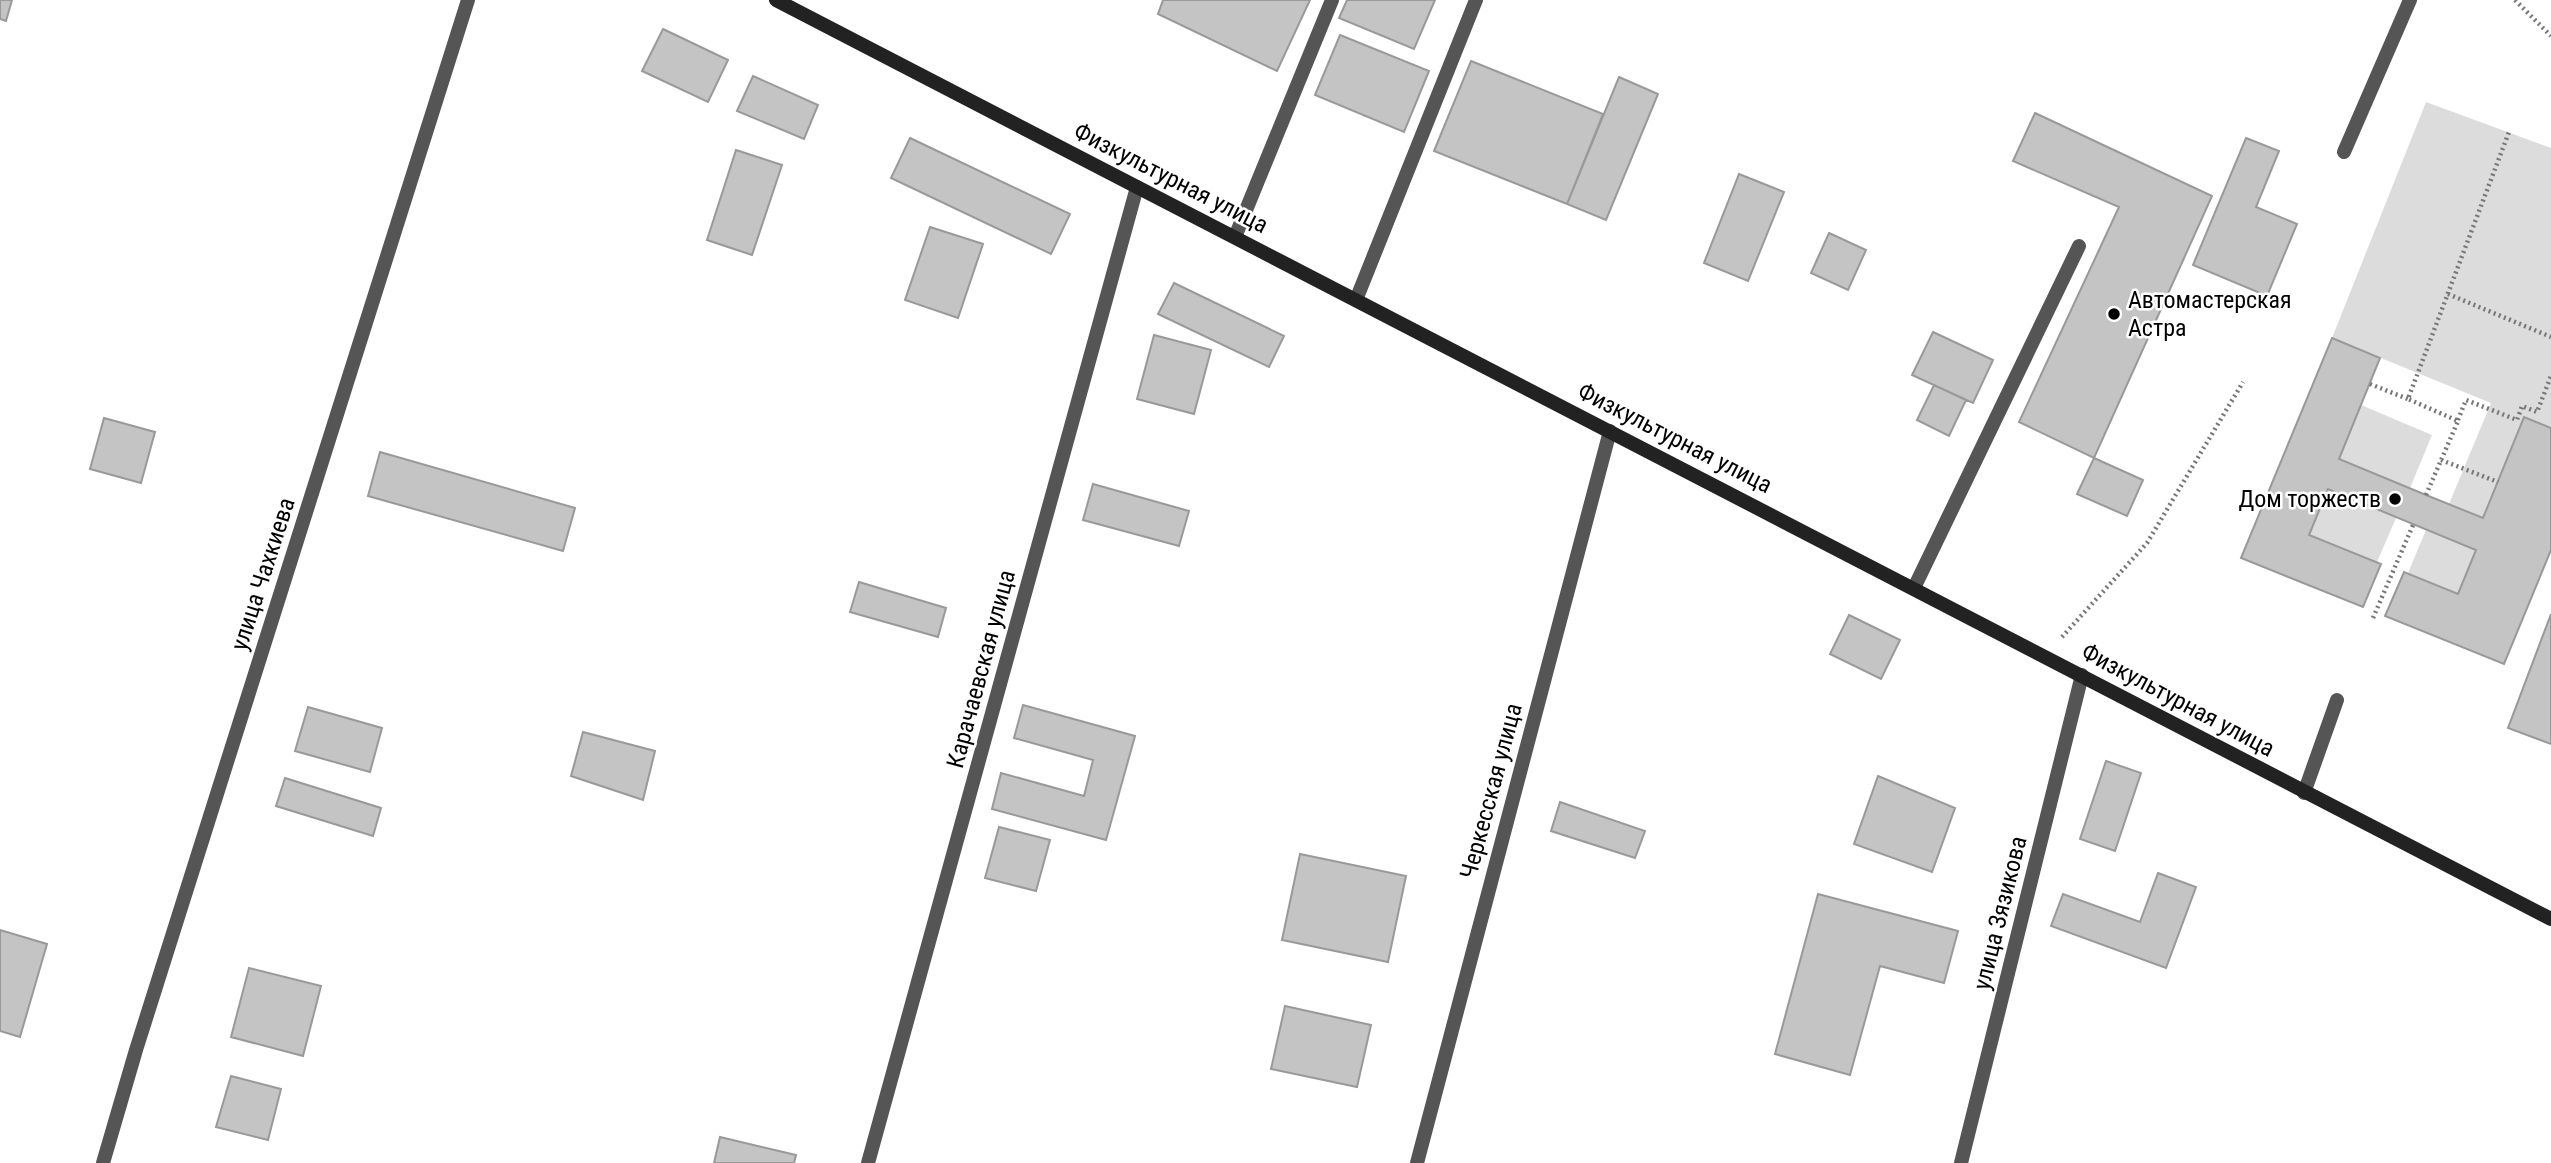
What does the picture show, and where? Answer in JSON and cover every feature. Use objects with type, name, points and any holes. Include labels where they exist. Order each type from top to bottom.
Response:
[{"type":"main road","name":"Физкультурная улица","points":[[776,0],[2551,919]]},
{"type":"street","name":"улица Чахкиева","points":[[103,1163],[136,1050],[468,0]]},
{"type":"street","points":[[1236,237],[1332,0]]},
{"type":"street","points":[[1356,300],[1476,0]]},
{"type":"street","points":[[2344,152],[2410,0]]},
{"type":"street","name":"Карачаевская улица","points":[[868,1163],[1138,187]]},
{"type":"street","points":[[1914,588],[2079,246]]},
{"type":"street","name":"Черкесская улица","points":[[1417,1163],[1610,430]]},
{"type":"street","name":"улица Зязикова","points":[[1961,1163],[2082,674]]},
{"type":"street","points":[[2304,793],[2337,700]]},
{"type":"path","points":[[2515,0],[2551,36]]},
{"type":"path","points":[[2408,399],[2509,132]]},
{"type":"path","points":[[2448,294],[2551,337]]},
{"type":"path","points":[[2426,495],[2466,400],[2517,420],[2522,406],[2537,412],[2549,389],[2551,376]]},
{"type":"path","points":[[2046,656],[2147,543],[2243,382]]},
{"type":"path","points":[[2370,384],[2458,421]]},
{"type":"path","points":[[2441,460],[2498,482]]},
{"type":"path","points":[[2373,618],[2413,525]]},
{"type":"shaded area","points":[[2426,102],[2551,148],[2551,428],[2524,417],[2483,518],[2449,504],[2491,403],[2332,338]]},
{"type":"shaded area","points":[[2361,405],[2432,435],[2410,488],[2339,459]]},
{"type":"shaded area","points":[[2328,489],[2396,518],[2377,562],[2309,535]]},
{"type":"shaded area","points":[[2426,530],[2476,550],[2458,594],[2408,573]]},
{"type":"building","points":[[0,0],[12,0],[6,21],[0,19]]},
{"type":"building","points":[[1163,0],[1310,0],[1277,71],[1158,14]]},
{"type":"building","points":[[1347,0],[1435,0],[1414,49],[1339,18]]},
{"type":"building","points":[[663,29],[728,60],[708,102],[642,71]]},
{"type":"building","points":[[1340,35],[1429,71],[1404,132],[1315,95]]},
{"type":"building","points":[[1471,61],[1603,114],[1567,204],[1434,151]]},
{"type":"building","points":[[753,76],[818,105],[804,139],[737,111]]},
{"type":"building","points":[[1619,77],[1658,94],[1606,220],[1567,204]]},
{"type":"building","name":"Автомастерская Астра","points":[[2035,113],[2212,196],[2094,458],[2019,422],[2119,207],[2013,161]]},
{"type":"building","points":[[910,138],[1070,214],[1051,254],[891,178]]},
{"type":"building","points":[[2246,138],[2279,151],[2256,207],[2297,224],[2267,296],[2193,265]]},
{"type":"building","points":[[736,150],[782,165],[752,255],[707,240]]},
{"type":"building","points":[[1739,174],[1784,192],[1748,281],[1704,263]]},
{"type":"building","points":[[930,227],[983,244],[958,318],[905,300]]},
{"type":"building","points":[[1829,233],[1866,250],[1848,290],[1811,273]]},
{"type":"building","points":[[1174,283],[1284,336],[1269,367],[1158,314]]},
{"type":"building","points":[[1933,332],[1993,360],[1973,403],[1912,375]]},
{"type":"building","points":[[1154,335],[1211,350],[1194,414],[1137,399]]},
{"type":"building","name":"Дом торжеств","points":[[2332,338],[2380,358],[2339,459],[2426,495],[2483,518],[2524,417],[2551,428],[2551,550],[2504,664],[2385,616],[2404,572],[2458,594],[2476,550],[2328,489],[2309,535],[2381,564],[2363,607],[2241,558]]},
{"type":"building","points":[[1934,385],[1966,400],[1949,436],[1917,420]]},
{"type":"building","points":[[104,418],[155,432],[141,483],[90,469]]},
{"type":"building","points":[[380,452],[575,508],[563,551],[368,496]]},
{"type":"building","points":[[2094,458],[2143,480],[2127,516],[2077,494]]},
{"type":"building","points":[[1093,484],[1189,511],[1179,546],[1083,520]]},
{"type":"building","points":[[859,582],[946,608],[938,637],[850,612]]},
{"type":"building","points":[[2551,614],[2551,744],[2508,728]]},
{"type":"building","points":[[1849,615],[1900,640],[1881,679],[1830,654]]},
{"type":"building","points":[[1023,705],[1135,736],[1106,840],[992,809],[1001,773],[1084,796],[1093,760],[1014,738]]},
{"type":"building","points":[[308,707],[382,728],[370,772],[295,751]]},
{"type":"building","points":[[583,732],[655,751],[643,800],[571,776]]},
{"type":"building","points":[[2106,761],[2141,773],[2115,851],[2080,839]]},
{"type":"building","points":[[1878,776],[1955,808],[1932,872],[1854,844]]},
{"type":"building","points":[[285,778],[381,808],[373,836],[276,806]]},
{"type":"building","points":[[1560,802],[1645,831],[1635,858],[1551,831]]},
{"type":"building","points":[[999,827],[1050,840],[1036,891],[985,878]]},
{"type":"building","points":[[1300,854],[1406,876],[1388,962],[1282,940]]},
{"type":"building","points":[[2158,873],[2196,887],[2166,968],[2051,926],[2063,894],[2140,922]]},
{"type":"building","points":[[1818,894],[1958,931],[1944,983],[1880,966],[1850,1075],[1775,1054]]},
{"type":"building","points":[[0,930],[47,944],[20,1037],[0,1031]]},
{"type":"building","points":[[249,968],[321,986],[303,1056],[231,1037]]},
{"type":"building","points":[[1285,1006],[1371,1025],[1357,1087],[1271,1069]]},
{"type":"building","points":[[231,1076],[281,1089],[268,1140],[216,1127]]},
{"type":"building","points":[[720,1137],[796,1155],[794,1163],[714,1163]]},
{"type":"place","name":"Автомастерская Астра","points":[[2114,314]]},
{"type":"place","name":"Дом торжеств","points":[[2395,499]]}]
